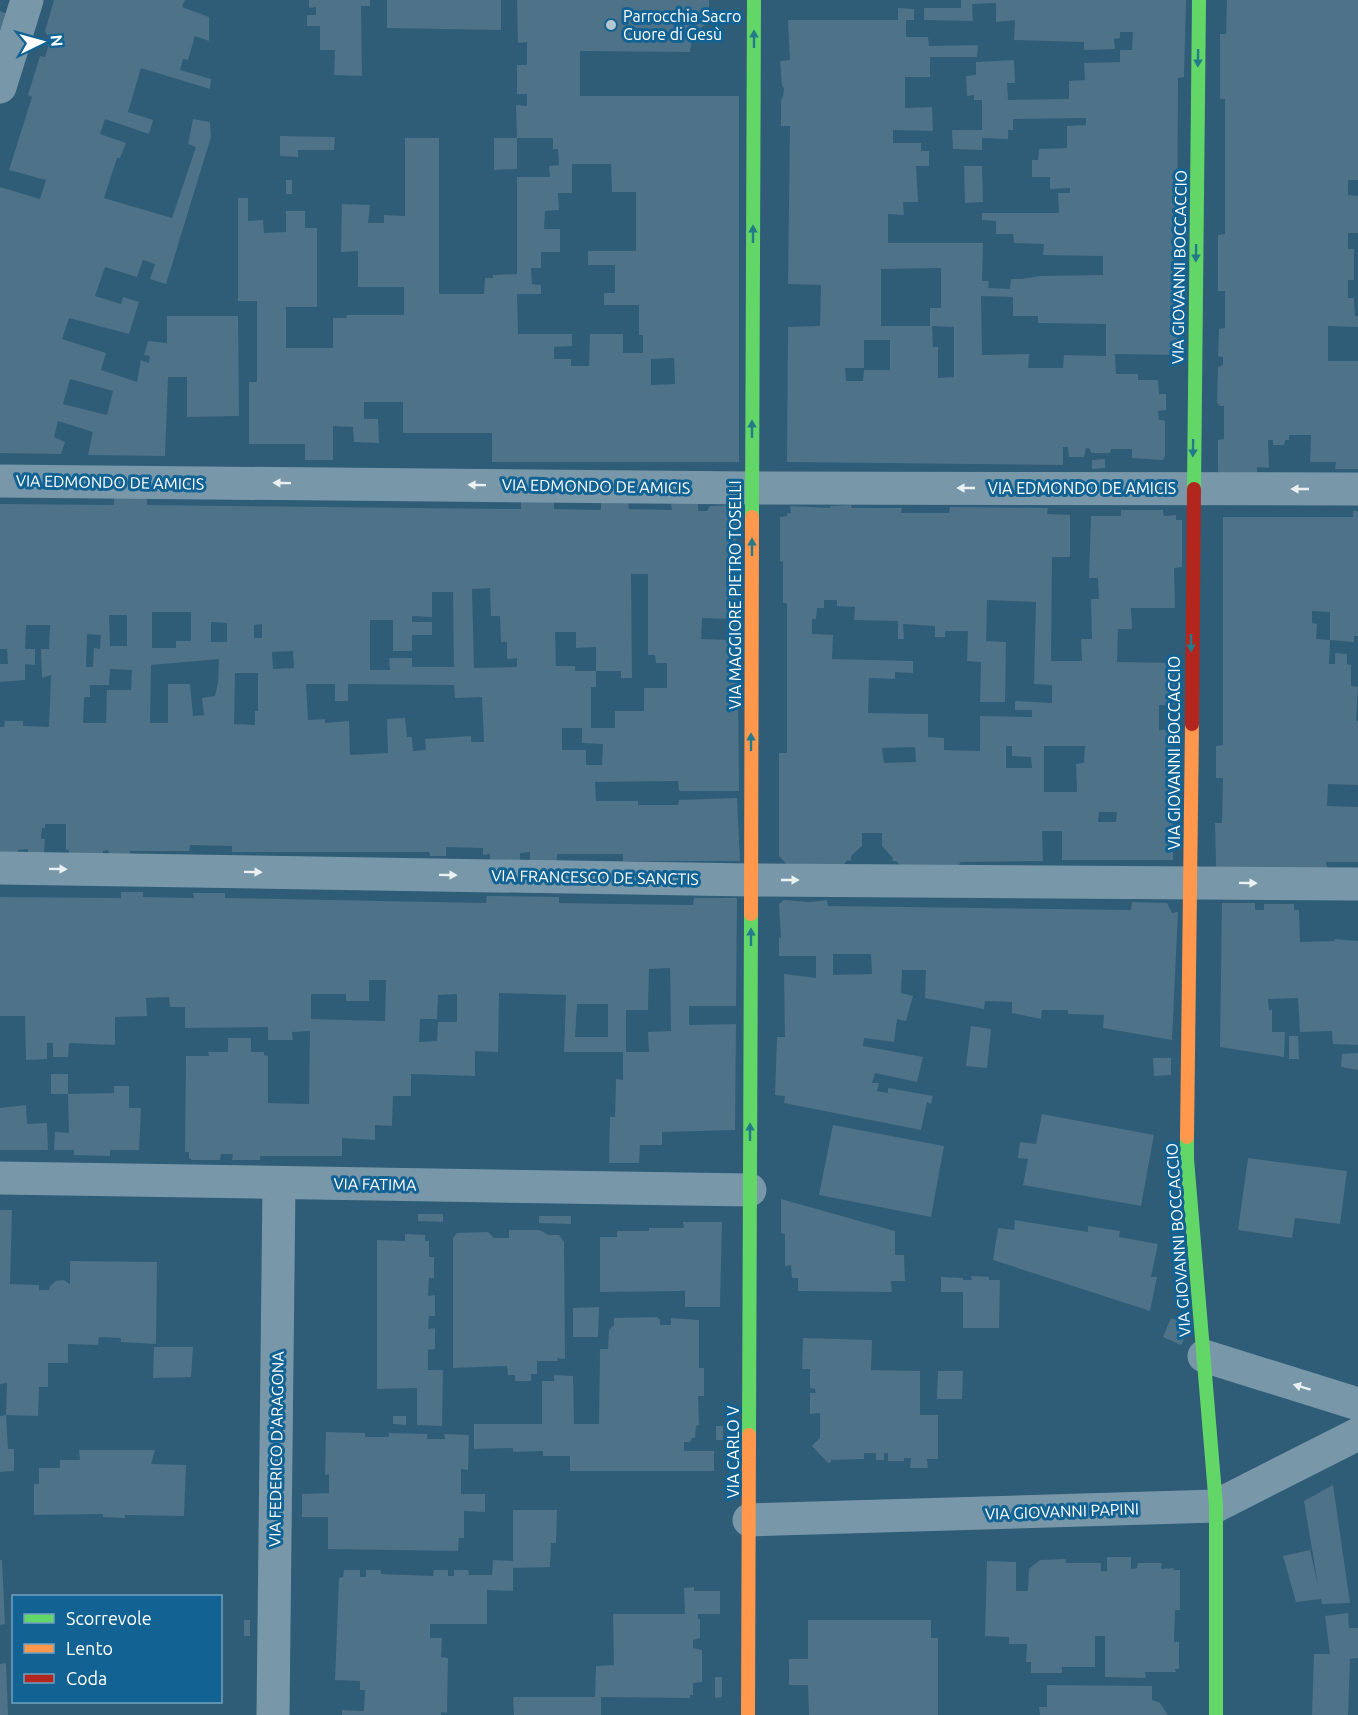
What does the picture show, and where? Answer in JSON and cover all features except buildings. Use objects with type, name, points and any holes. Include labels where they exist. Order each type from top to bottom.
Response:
[{"type":"street","points":[[0,87],[27,0]]},
{"type":"street","name":"VIA MAGGIORE PIETRO TOSELLI","points":[[750,1190],[754,0]]},
{"type":"street","name":"VIA GIOVANNI BOCCACCIO","points":[[1199,0],[1192,488],[1187,1159],[1216,1506],[1216,1715]]},
{"type":"street","name":"VIA EDMONDO DE AMICIS","points":[[0,481],[752,488],[1358,489]]},
{"type":"street","name":"VIA FRANCESCO DE SANCTIS","points":[[0,868],[751,880],[1358,884]]},
{"type":"street","name":"VIA FATIMA","points":[[0,1178],[750,1190]]},
{"type":"street","name":"VIA FEDERICO D'ARAGONA","points":[[273,1715],[279,1183]]},
{"type":"street","name":"VIA CARLO V","points":[[748,1715],[750,1190]]},
{"type":"street","points":[[1204,1356],[1358,1404]]},
{"type":"street","name":"VIA GIOVANNI PAPINI","points":[[749,1520],[1216,1506],[1358,1434]]},
{"type":"traffic: fast","points":[[752,517],[754,0]]},
{"type":"traffic: fast","points":[[1194,489],[1199,0]]},
{"type":"traffic: fast","points":[[749,1435],[751,914]]},
{"type":"traffic: fast","points":[[1187,1137],[1216,1506],[1216,1715]]},
{"type":"traffic: slow","points":[[751,914],[752,517]]},
{"type":"traffic: slow","points":[[1187,1137],[1192,724]]},
{"type":"traffic: slow","points":[[748,1715],[749,1435]]},
{"type":"traffic: jam","points":[[1192,724],[1194,489]]},
{"type":"place","name":"Parrocchia Sacro Cuore di Gesù","points":[[611,25]]}]
